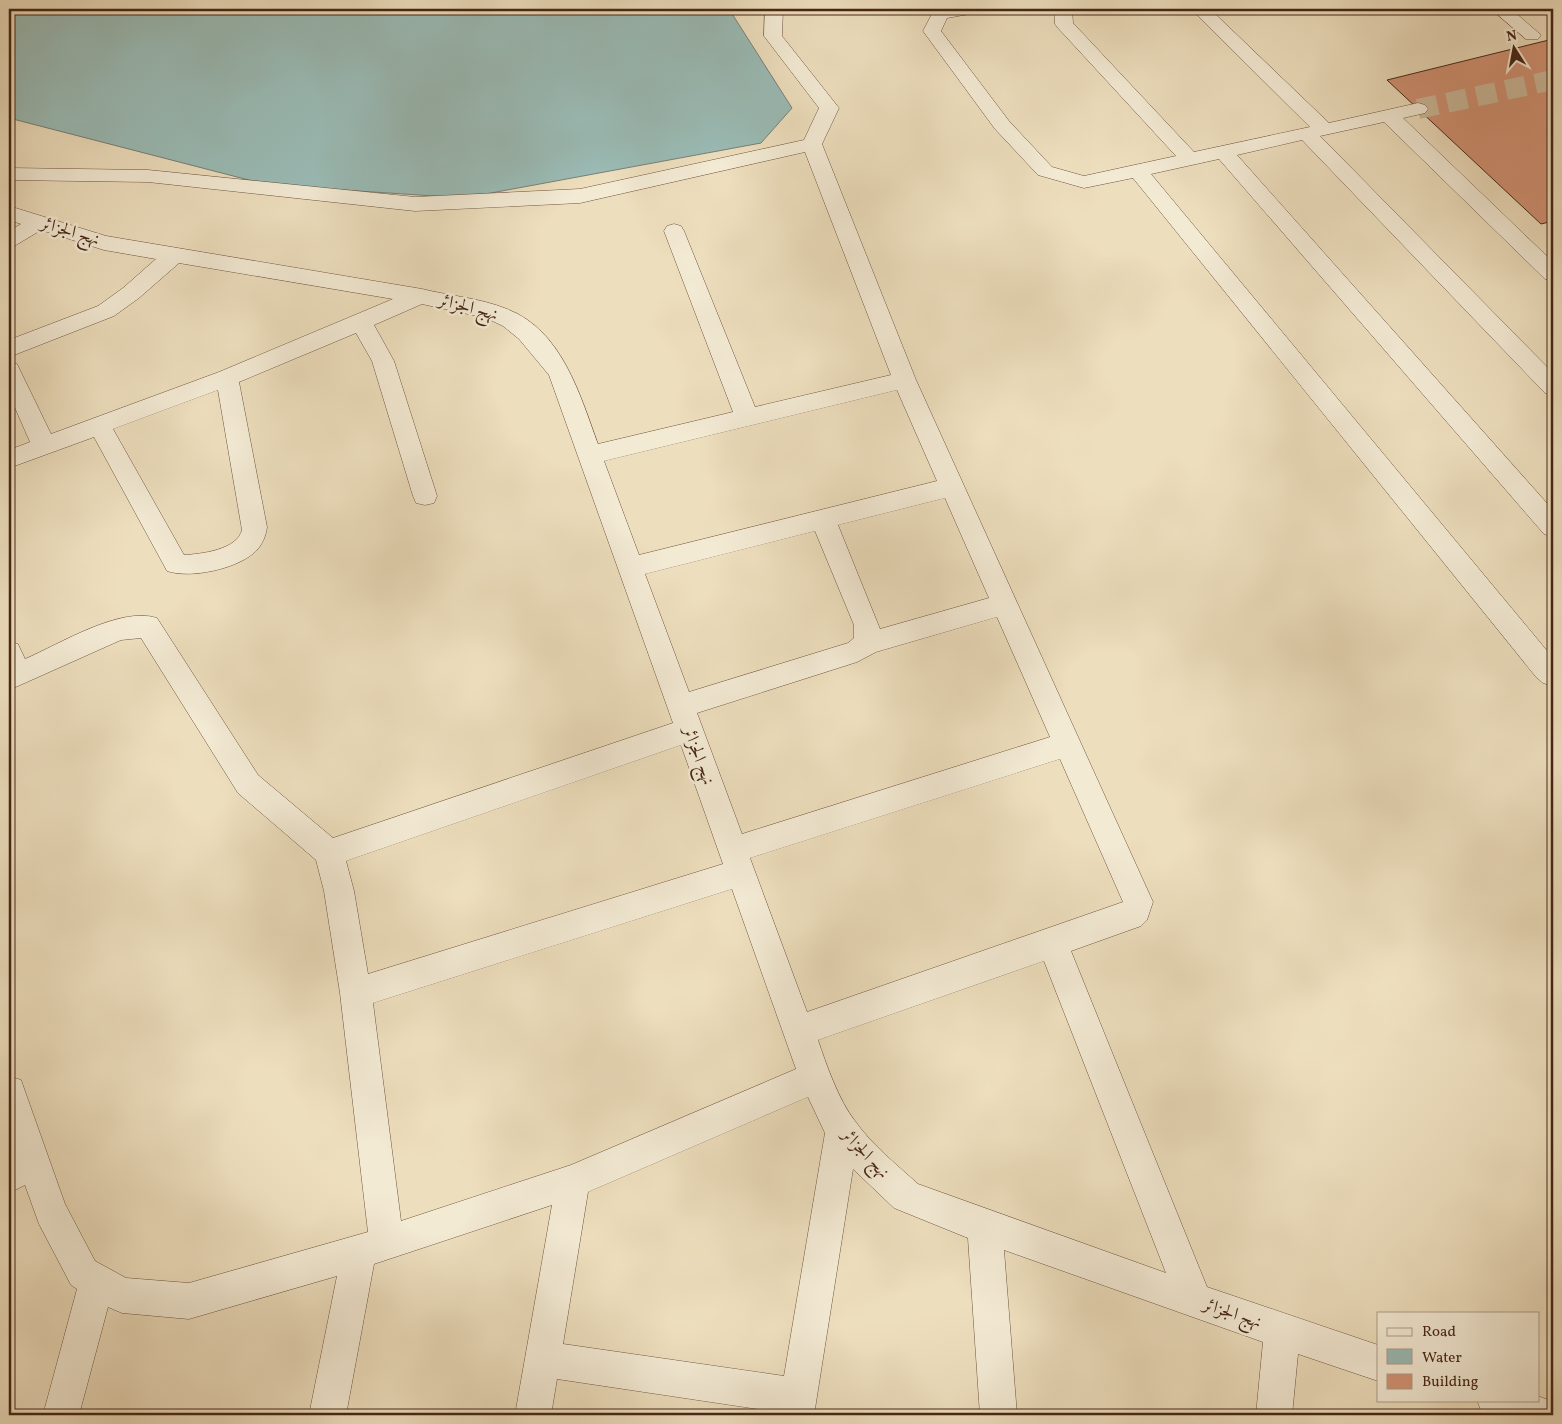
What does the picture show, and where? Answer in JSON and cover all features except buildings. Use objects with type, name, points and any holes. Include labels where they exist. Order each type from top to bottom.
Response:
[{"type":"street","points":[[774,9],[773,36],[830,108],[812,144],[904,380],[1138,902],[1136,910],[1130,916],[799,1031]]},
{"type":"street","points":[[969,9],[940,14],[932,31],[1002,125],[1045,171],[1084,182],[1418,109]]},
{"type":"street","points":[[1063,9],[1064,24],[1190,159]]},
{"type":"street","points":[[1200,9],[1553,387]]},
{"type":"street","points":[[1500,9],[1532,35]]},
{"type":"street","points":[[1389,116],[1553,274]]},
{"type":"street","points":[[9,174],[148,176],[414,204],[580,196],[812,144]]},
{"type":"street","points":[[1224,152],[1553,527]]},
{"type":"street","points":[[1138,171],[1546,669],[1553,675]]},
{"type":"street","name":"نهج الجزائر","points":[[9,214],[104,243],[464,304],[502,316],[522,330],[542,348],[560,373],[815,1077],[842,1132],[878,1171],[906,1196],[985,1227],[1282,1332],[1377,1363]]},
{"type":"street","points":[[9,240],[38,223]]},
{"type":"street","points":[[674,231],[747,417]]},
{"type":"street","points":[[9,348],[106,311],[131,294],[174,255]]},
{"type":"street","points":[[9,459],[226,378],[422,296]]},
{"type":"street","points":[[361,322],[383,361],[425,496]]},
{"type":"street","points":[[9,370],[44,445]]},
{"type":"street","points":[[100,425],[176,564],[191,565],[243,548],[251,540],[255,527],[226,378]]},
{"type":"street","points":[[590,455],[904,380]]},
{"type":"street","points":[[631,567],[952,487]]},
{"type":"street","points":[[823,520],[868,625],[868,643]]},
{"type":"street","points":[[329,853],[857,651],[868,643],[1005,604]]},
{"type":"street","points":[[12,669],[118,630],[148,626],[248,784],[329,853],[339,891],[356,993],[373,1248],[328,1415]]},
{"type":"street","points":[[356,993],[1068,744]]},
{"type":"street","points":[[1052,943],[1195,1301]]},
{"type":"street","points":[[9,1092],[21,1169],[51,1212],[83,1273],[122,1295],[189,1300],[373,1248],[573,1181],[815,1077]]},
{"type":"street","points":[[543,1359],[798,1406],[842,1132]]},
{"type":"street","points":[[534,1415],[573,1181]]},
{"type":"street","points":[[985,1227],[998,1415]]},
{"type":"street","points":[[61,1415],[97,1281]]},
{"type":"street","points":[[1274,1415],[1282,1332]]},
{"type":"street","points":[[1501,1402],[1537,1415]]},
{"type":"water","points":[[9,9],[729,9],[792,108],[761,143],[464,198],[268,185],[9,118]]},
{"type":"tunnel","points":[[1418,109],[1553,80]]}]
